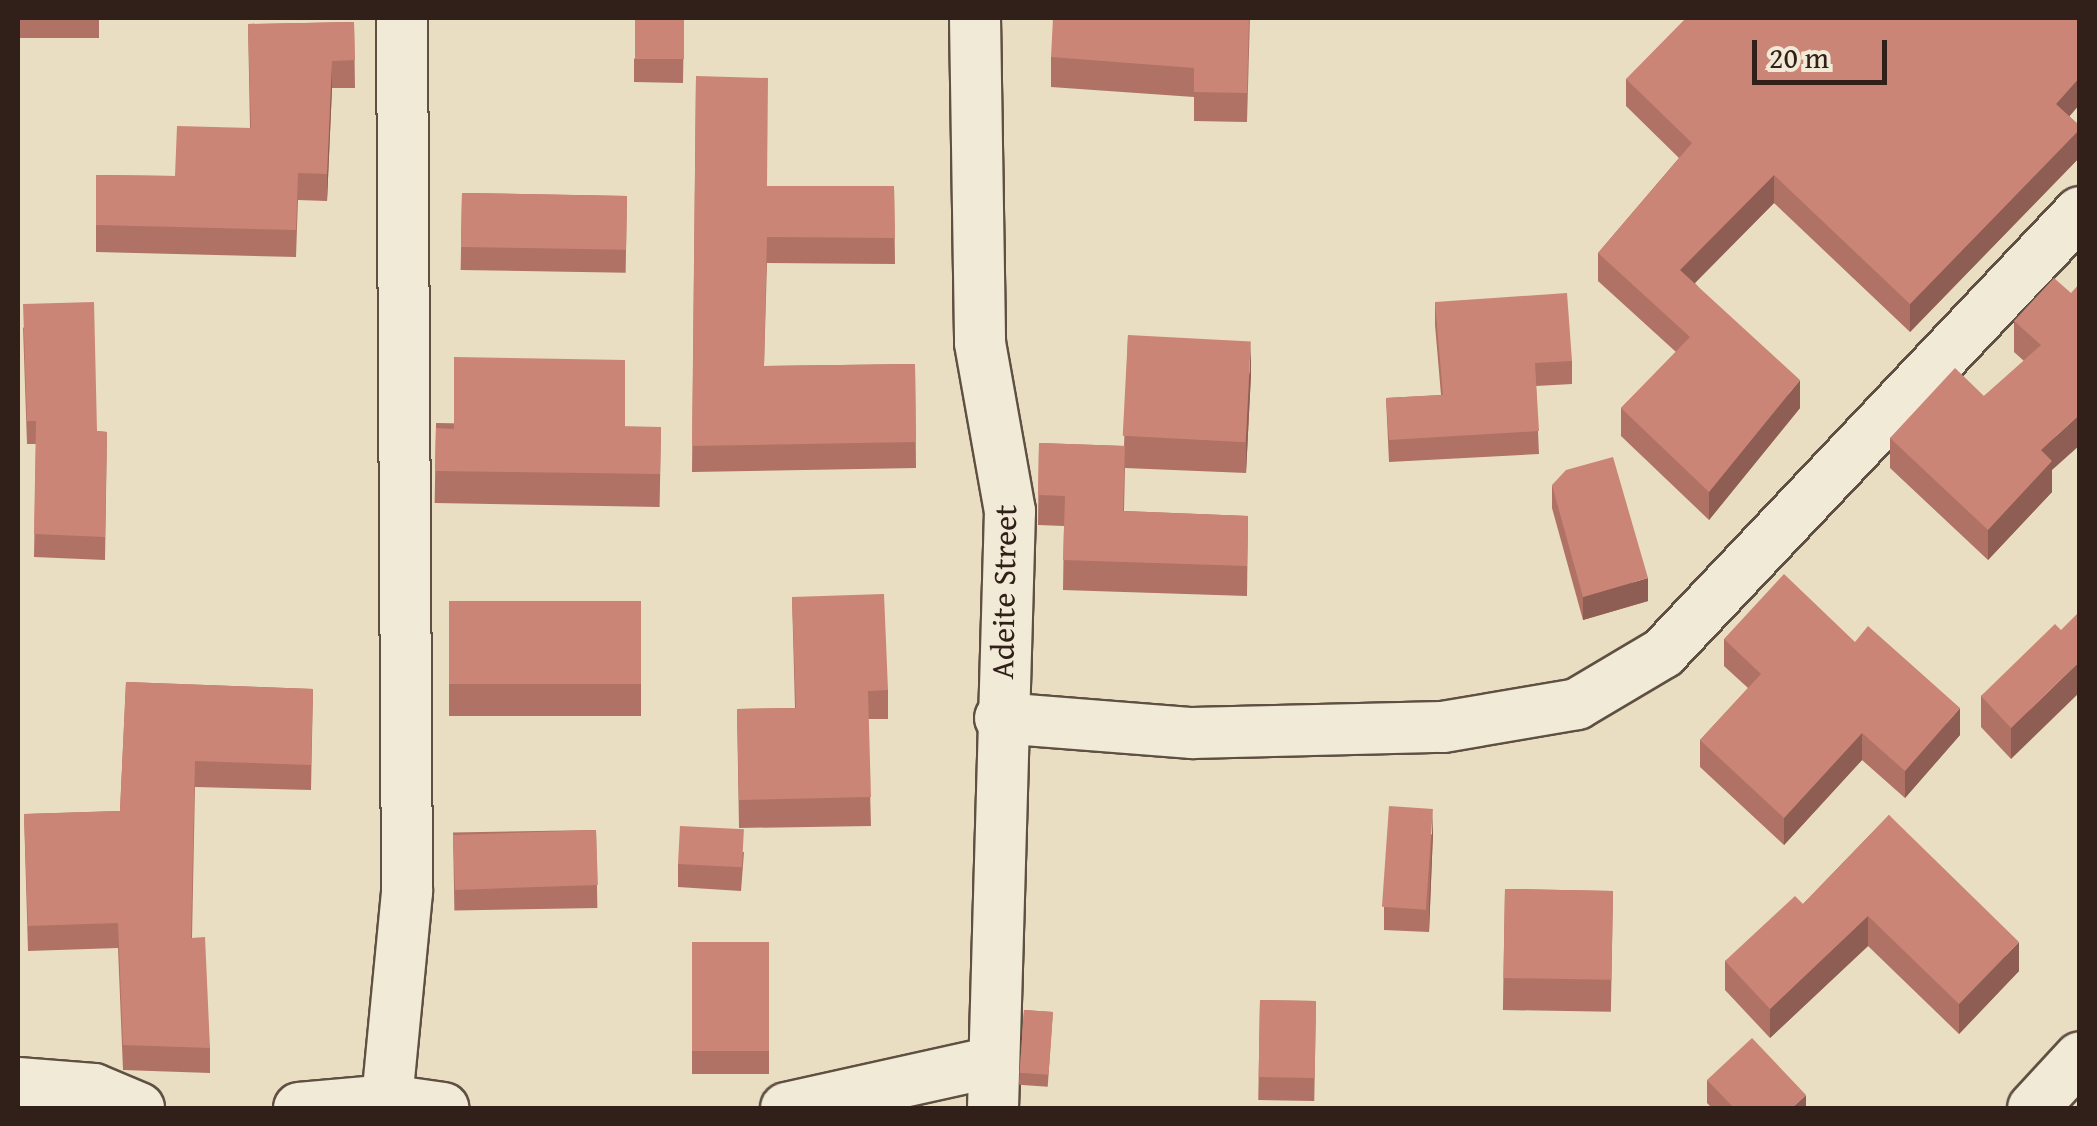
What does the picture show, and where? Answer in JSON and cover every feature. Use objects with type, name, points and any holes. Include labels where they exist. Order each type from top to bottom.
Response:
[{"type":"street","points":[[387,1100],[407,892],[402,18]]},
{"type":"street","name":"Adeite Street","points":[[974,18],[980,343],[1010,511],[1000,718],[993,1085]]},
{"type":"street","points":[[1000,718],[1192,733],[1443,727],[1577,704],[1663,653],[2080,212]]},
{"type":"street","points":[[2032,1108],[2080,1057]]},
{"type":"street","points":[[18,1083],[94,1090],[140,1108]]},
{"type":"street","points":[[786,1108],[993,1085]]},
{"type":"street","points":[[299,1108],[387,1100],[444,1108]]},
{"type":"building","points":[[635,18],[684,18],[684,59],[635,59]]},
{"type":"building","points":[[1053,18],[1249,18],[1247,93],[1194,92],[1194,68],[1051,57]]},
{"type":"building","points":[[1686,18],[2080,18],[2080,77],[2056,104],[2080,129],[1910,304],[1774,175],[1680,270],[1800,380],[1709,492],[1621,408],[1690,337],[1598,253],[1692,143],[1626,79]]},
{"type":"building","points":[[354,22],[355,60],[332,61],[327,174],[298,173],[296,230],[96,225],[96,175],[175,176],[177,126],[251,128],[248,24]]},
{"type":"building","points":[[696,76],[768,78],[767,186],[894,186],[895,238],[767,237],[764,366],[915,364],[916,442],[692,446]]},
{"type":"building","points":[[462,193],[627,196],[626,250],[461,247]]},
{"type":"building","points":[[2054,278],[2071,293],[2080,283],[2080,414],[2041,450],[2052,461],[1988,530],[1890,438],[1955,368],[1984,396],[2041,345],[2014,321]]},
{"type":"building","points":[[1567,293],[1572,361],[1535,363],[1539,431],[1389,440],[1386,398],[1443,395],[1435,302]]},
{"type":"building","points":[[94,302],[97,431],[107,432],[105,537],[34,534],[36,421],[27,421],[23,304]]},
{"type":"building","points":[[1128,335],[1251,341],[1246,442],[1123,436]]},
{"type":"building","points":[[454,357],[625,360],[625,427],[661,427],[660,474],[435,471],[436,428],[454,429]]},
{"type":"building","points":[[1039,443],[1125,446],[1123,511],[1248,516],[1247,566],[1063,560],[1065,496],[1038,495]]},
{"type":"building","points":[[1613,457],[1648,578],[1583,597],[1552,485],[1566,470]]},
{"type":"building","points":[[1784,574],[1855,642],[1868,626],[1960,708],[1905,771],[1862,733],[1784,818],[1700,740],[1761,674],[1724,639]]},
{"type":"building","points":[[884,594],[888,690],[868,691],[871,797],[739,800],[737,709],[796,708],[792,597]]},
{"type":"building","points":[[449,601],[641,601],[641,684],[449,684]]},
{"type":"building","points":[[2080,611],[2080,661],[2011,728],[1981,696],[2055,624],[2061,630]]},
{"type":"building","points":[[126,682],[313,689],[311,765],[195,761],[191,938],[205,937],[210,1048],[123,1045],[118,923],[28,926],[24,814],[120,811]]},
{"type":"building","points":[[1389,806],[1433,809],[1426,910],[1382,907]]},
{"type":"building","points":[[1889,815],[2019,942],[1959,1004],[1868,916],[1770,1009],[1725,961],[1795,896],[1803,904]]},
{"type":"building","points":[[680,826],[744,829],[742,867],[678,864]]},
{"type":"building","points":[[596,830],[598,885],[455,890],[453,835]]},
{"type":"building","points":[[1505,889],[1613,891],[1611,980],[1503,978]]},
{"type":"building","points":[[692,942],[769,942],[769,1051],[692,1051]]},
{"type":"building","points":[[1260,1000],[1316,1001],[1315,1078],[1259,1077]]},
{"type":"building","points":[[1024,1010],[1053,1012],[1049,1075],[1020,1073]]},
{"type":"building","points":[[1752,1038],[1806,1095],[1792,1108],[1734,1108],[1707,1080]]}]
